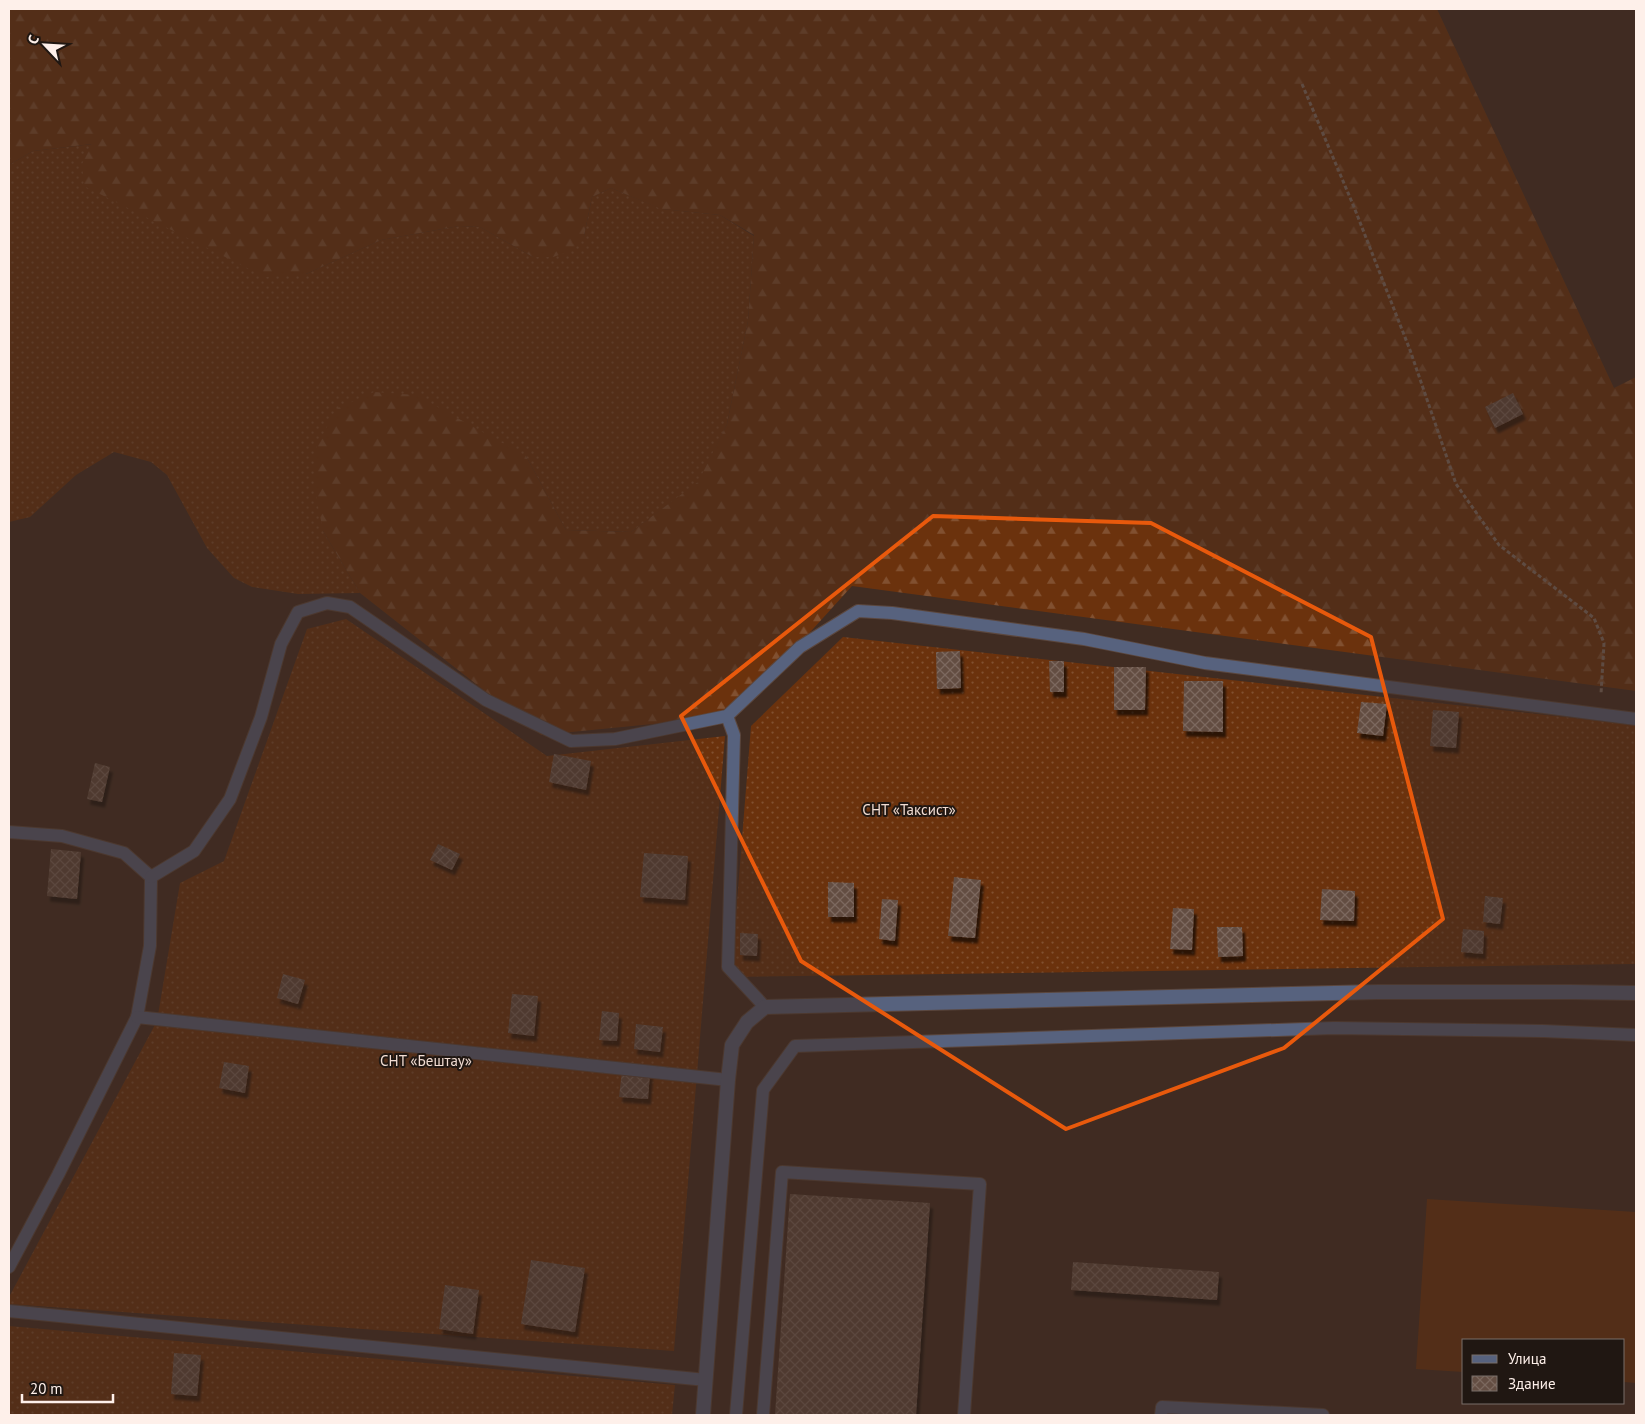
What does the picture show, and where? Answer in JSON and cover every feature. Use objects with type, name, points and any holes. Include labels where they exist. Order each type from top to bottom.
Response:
[{"type":"street","points":[[703,1415],[732,1045],[747,1022],[765,1007],[1378,992],[1636,993]]},
{"type":"lane","points":[[151,877],[194,852],[230,799],[261,717],[281,644],[298,612],[327,603],[350,607],[486,700],[572,741],[615,739],[727,716],[800,648],[858,611],[892,613],[1084,639],[1205,663],[1636,719]]},
{"type":"lane","points":[[727,716],[734,735],[728,967],[765,1007]]},
{"type":"lane","points":[[9,832],[62,836],[124,852],[151,877],[150,946],[137,1017],[58,1175],[9,1267]]},
{"type":"lane","points":[[137,1017],[728,1080]]},
{"type":"lane","points":[[736,1415],[763,1090],[795,1046],[1334,1028],[1543,1031],[1636,1035]]},
{"type":"lane","points":[[763,1415],[782,1172],[980,1184],[964,1415]]},
{"type":"lane","points":[[9,1311],[706,1380]]},
{"type":"lane","points":[[1161,1415],[1162,1407],[1323,1415]]},
{"type":"path","points":[[1302,84],[1354,207],[1410,350],[1456,484],[1499,545],[1594,618],[1604,643],[1599,714]]},
{"type":"highlighted area","points":[[933,516],[1151,523],[1371,637],[1443,919],[1284,1048],[1066,1129],[801,961],[681,716]]},
{"type":"green space","points":[[9,9],[1437,9],[1614,388],[1636,377],[1636,691],[852,586],[734,716],[541,735],[360,593],[323,531],[315,490],[316,448],[336,409],[374,392],[416,395],[526,456],[566,530],[631,532],[698,482],[727,424],[748,321],[754,235],[720,215],[661,209],[611,188],[592,197],[584,236],[571,251],[553,257],[533,257],[480,227],[459,226],[381,240],[306,274],[265,277],[84,186],[82,164],[92,144],[33,151],[9,165]]},
{"type":"green space","points":[[93,144],[306,274],[381,240],[459,226],[480,227],[533,257],[584,236],[592,197],[611,188],[662,209],[720,215],[754,236],[748,321],[727,424],[699,482],[631,532],[566,530],[526,456],[323,531],[360,593],[298,594],[252,587],[234,578],[207,548],[167,475],[151,462],[114,452],[76,475],[30,517],[9,522],[9,165],[33,151]]},
{"type":"green space","name":"СНТ «Бештау»","points":[[346,619],[547,756],[725,736],[674,1351],[9,1304],[9,1297],[157,1021],[180,883],[224,861],[307,629]]},
{"type":"green space","name":"СНТ «Таксист»","points":[[843,637],[1636,725],[1636,964],[731,977],[751,726]]},
{"type":"green space","points":[[1427,1199],[1636,1212],[1636,1383],[1625,1382],[1625,1339],[1462,1339],[1462,1372],[1416,1369]]},
{"type":"green space","points":[[9,1326],[675,1385],[672,1415],[9,1415]]},
{"type":"building","points":[[1513,393],[1523,414],[1495,428],[1485,407]]},
{"type":"building","points":[[960,651],[961,688],[937,689],[936,652]]},
{"type":"building","points":[[1049,661],[1064,661],[1064,692],[1050,692]]},
{"type":"building","points":[[1114,667],[1146,667],[1145,710],[1114,710]]},
{"type":"building","points":[[1184,681],[1223,681],[1223,732],[1183,731]]},
{"type":"building","points":[[1361,702],[1387,704],[1383,736],[1357,733]]},
{"type":"building","points":[[1433,710],[1459,712],[1456,748],[1430,746]]},
{"type":"building","points":[[554,754],[591,761],[586,790],[549,782]]},
{"type":"building","points":[[95,763],[110,767],[102,802],[87,799]]},
{"type":"building","points":[[438,844],[460,854],[452,870],[430,860]]},
{"type":"building","points":[[51,849],[81,852],[77,899],[47,896]]},
{"type":"building","points":[[644,853],[688,856],[685,900],[640,897]]},
{"type":"building","points":[[954,877],[981,880],[975,938],[948,936]]},
{"type":"building","points":[[828,882],[854,883],[854,917],[828,917]]},
{"type":"building","points":[[1322,889],[1355,891],[1354,921],[1320,920]]},
{"type":"building","points":[[1485,896],[1503,898],[1500,924],[1483,922]]},
{"type":"building","points":[[882,899],[898,900],[895,941],[879,939]]},
{"type":"building","points":[[1173,908],[1194,909],[1192,950],[1170,949]]},
{"type":"building","points":[[1217,927],[1242,927],[1243,956],[1218,957]]},
{"type":"building","points":[[1463,929],[1484,931],[1483,954],[1461,952]]},
{"type":"building","points":[[740,933],[758,934],[757,956],[740,955]]},
{"type":"building","points":[[283,974],[305,980],[298,1004],[277,998]]},
{"type":"building","points":[[512,994],[538,996],[534,1036],[508,1033]]},
{"type":"building","points":[[602,1011],[619,1013],[617,1041],[599,1040]]},
{"type":"building","points":[[636,1024],[663,1027],[660,1052],[634,1049]]},
{"type":"building","points":[[224,1062],[249,1066],[245,1093],[219,1088]]},
{"type":"building","points":[[622,1071],[650,1073],[648,1099],[619,1097]]},
{"type":"building","points":[[790,1194],[930,1203],[916,1415],[775,1415]]},
{"type":"building","points":[[531,1260],[585,1268],[575,1332],[521,1324]]},
{"type":"building","points":[[1073,1262],[1219,1272],[1217,1300],[1071,1290]]},
{"type":"building","points":[[445,1285],[479,1290],[473,1334],[439,1329]]},
{"type":"building","points":[[174,1353],[201,1355],[197,1396],[171,1394]]}]
